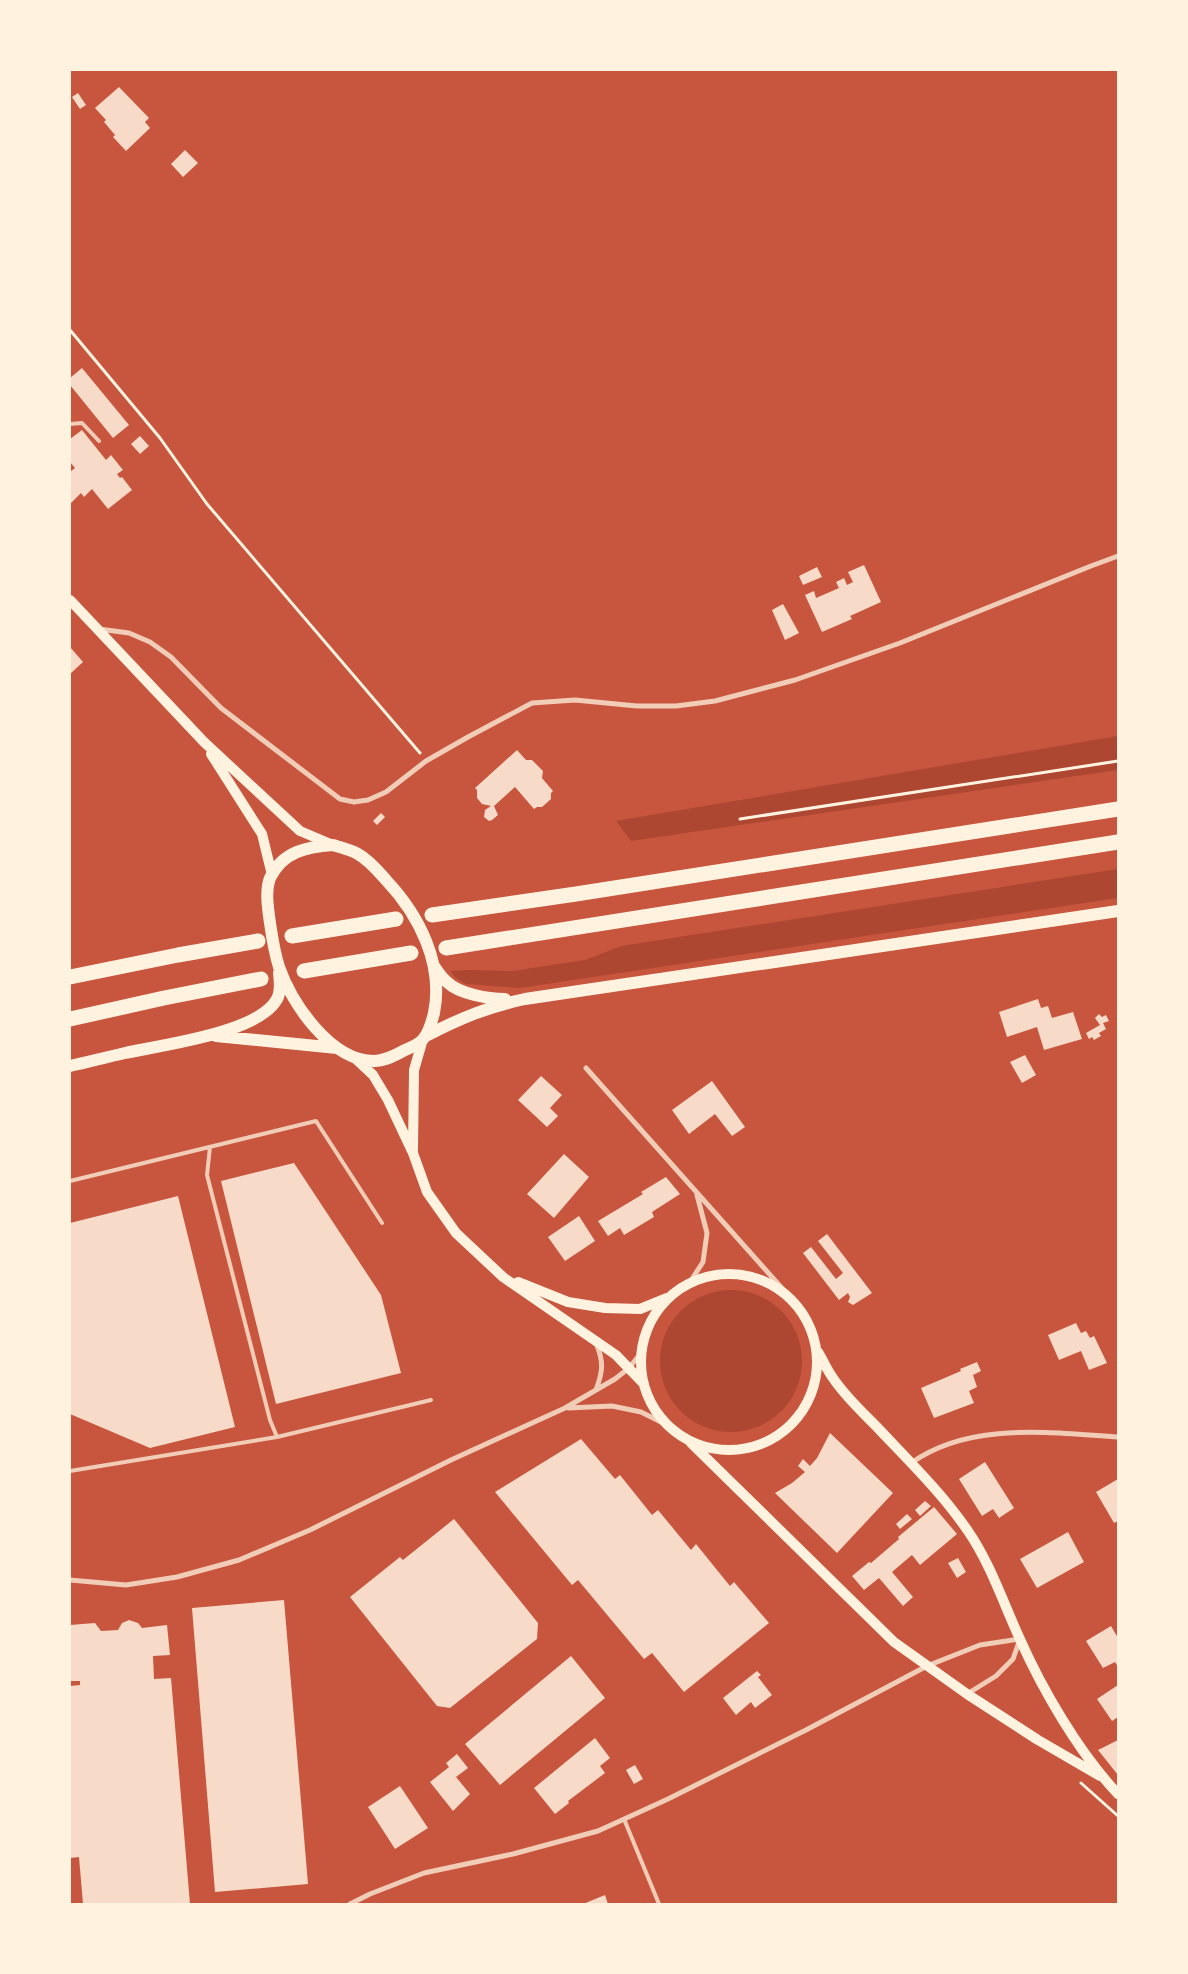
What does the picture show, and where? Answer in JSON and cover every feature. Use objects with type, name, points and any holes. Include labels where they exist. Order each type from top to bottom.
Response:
[{"type":"highway","points":[[432,915],[1118,809]]},
{"type":"highway","points":[[446,948],[1118,842]]},
{"type":"highway","points":[[292,936],[396,919]]},
{"type":"highway","points":[[70,977],[258,941]]},
{"type":"highway","points":[[304,972],[411,953]]},
{"type":"highway","points":[[70,1019],[164,998],[261,980]]},
{"type":"main road","points":[[70,600],[204,742],[300,831],[333,846],[359,854],[392,887],[409,908],[424,933],[436,971],[437,999],[414,1070],[413,1154]]},
{"type":"main road","points":[[204,742],[262,834],[272,875]]},
{"type":"main road","points":[[70,1066],[124,1053],[214,1036],[257,1016],[269,1008],[277,999],[280,983],[268,903],[269,881],[282,862],[294,852],[309,847],[333,846]]},
{"type":"main road","points":[[356,1058],[374,1061],[391,1058],[456,1021],[492,1006],[525,999],[1118,911]]},
{"type":"main road","points":[[279,967],[292,996],[314,1027],[337,1048],[356,1058],[373,1075],[388,1100],[413,1154],[427,1192],[456,1233],[503,1277],[616,1356],[644,1384]]},
{"type":"main road","points":[[436,971],[454,988],[490,999],[525,999]]},
{"type":"main road","points":[[214,1036],[337,1048]]},
{"type":"main road","points":[[503,1277],[568,1302],[605,1308],[640,1309],[669,1297],[690,1282],[715,1274],[741,1274],[766,1281],[788,1295],[803,1311],[813,1330],[818,1352],[817,1375],[810,1398],[797,1419],[779,1434],[758,1445],[735,1450],[711,1448],[688,1440]]},
{"type":"main road","points":[[669,1297],[655,1314],[646,1333],[641,1353],[644,1384],[654,1407],[669,1426],[688,1440],[894,1642],[967,1694],[1038,1740],[1103,1778]]},
{"type":"main road","points":[[818,1352],[832,1378],[938,1492],[969,1533],[993,1576],[1039,1678],[1067,1725],[1103,1778],[1118,1794]]},
{"type":"street","points":[[98,628],[129,633],[150,642],[172,657],[221,708],[340,799],[354,802],[368,800],[386,792],[426,762],[532,703],[575,700],[637,706],[676,706],[715,701],[795,680],[918,636],[1118,556]]},
{"type":"street","points":[[586,1068],[788,1295]]},
{"type":"street","points":[[690,1282],[703,1262],[707,1233],[696,1192]]},
{"type":"street","points":[[595,1341],[602,1358],[602,1373],[596,1390]]},
{"type":"street","points":[[70,1580],[126,1585],[177,1578],[240,1560],[310,1530],[452,1460],[565,1408],[629,1368],[641,1353]]},
{"type":"street","points":[[565,1408],[612,1406],[641,1412],[669,1426]]},
{"type":"street","points":[[911,1463],[927,1452],[984,1434],[1051,1433],[1118,1437]]},
{"type":"street","points":[[350,1904],[424,1873],[513,1854],[598,1831],[677,1795],[789,1739],[927,1666],[980,1645],[1020,1639],[1013,1660],[996,1676],[967,1694]]},
{"type":"lane","points":[[70,424],[82,423],[99,441]]},
{"type":"lane","points":[[70,1181],[316,1121],[382,1223]]},
{"type":"lane","points":[[210,1147],[207,1175],[270,1420],[277,1437]]},
{"type":"lane","points":[[70,1471],[277,1437],[432,1400]]},
{"type":"lane","points":[[624,1819],[659,1904]]},
{"type":"path","points":[[70,330],[160,438],[207,504],[426,762]]},
{"type":"path","points":[[740,819],[1118,761]]},
{"type":"shaded area","points":[[1118,736],[1118,770],[631,841],[616,821]]},
{"type":"shaded area","points":[[1118,869],[1118,898],[520,988],[466,984],[456,978],[450,971],[513,971],[585,960],[621,946]]},
{"type":"shaded area","points":[[731,1290],[758,1296],[770,1302],[781,1311],[790,1322],[796,1334],[802,1361],[796,1388],[790,1400],[781,1411],[770,1420],[758,1426],[731,1432],[704,1426],[692,1420],[681,1411],[672,1400],[666,1388],[660,1361],[666,1334],[672,1322],[681,1311],[692,1302],[704,1296]]},
{"type":"building","points":[[119,87],[149,118],[145,122],[150,128],[126,151],[113,137],[115,135],[104,122],[106,120],[95,108]]},
{"type":"building","points":[[78,93],[86,105],[80,109],[72,97]]},
{"type":"building","points":[[185,150],[198,163],[183,177],[171,164]]},
{"type":"building","points":[[82,368],[129,425],[113,438],[70,385],[70,378]]},
{"type":"building","points":[[82,430],[106,460],[111,455],[123,470],[117,474],[120,478],[122,477],[132,490],[108,509],[92,489],[84,497],[81,493],[70,504],[70,472],[75,468],[70,462],[70,439]]},
{"type":"building","points":[[140,436],[149,446],[140,454],[131,444]]},
{"type":"building","points":[[864,565],[881,602],[850,616],[852,619],[822,632],[805,595],[814,591],[816,598],[839,588],[836,582],[844,578],[847,585],[853,582],[848,572]]},
{"type":"building","points":[[817,567],[822,577],[803,585],[799,576]]},
{"type":"building","points":[[783,604],[799,633],[785,640],[772,610]]},
{"type":"building","points":[[70,647],[83,662],[70,674]]},
{"type":"building","points":[[517,750],[526,760],[532,760],[543,771],[542,778],[553,791],[551,799],[542,807],[534,809],[515,787],[494,806],[498,815],[489,821],[484,817],[485,810],[491,806],[482,804],[477,798],[477,790],[475,788]]},
{"type":"building","points":[[381,813],[385,817],[377,825],[373,821]]},
{"type":"building","points":[[1038,999],[1041,1008],[1048,1006],[1052,1018],[1073,1012],[1082,1039],[1044,1050],[1037,1027],[1007,1037],[999,1012]]},
{"type":"building","points":[[1099,1014],[1102,1017],[1106,1015],[1109,1021],[1103,1023],[1106,1029],[1099,1033],[1101,1036],[1094,1040],[1092,1037],[1089,1039],[1086,1033],[1100,1025],[1095,1018]]},
{"type":"building","points":[[1025,1055],[1036,1075],[1022,1083],[1010,1062]]},
{"type":"building","points":[[541,1076],[562,1095],[550,1108],[558,1116],[547,1127],[518,1100]]},
{"type":"building","points":[[712,1081],[745,1127],[732,1136],[715,1114],[689,1134],[672,1110]]},
{"type":"building","points":[[564,1154],[589,1177],[554,1218],[527,1194]]},
{"type":"building","points":[[294,1163],[381,1295],[401,1373],[276,1404],[221,1181]]},
{"type":"building","points":[[666,1177],[680,1194],[652,1212],[654,1217],[624,1235],[620,1228],[608,1236],[598,1221],[643,1194],[641,1192]]},
{"type":"building","points":[[178,1196],[235,1427],[150,1448],[70,1414],[70,1223]]},
{"type":"building","points":[[579,1216],[595,1241],[565,1261],[548,1237]]},
{"type":"building","points":[[827,1234],[872,1293],[853,1305],[848,1302],[850,1297],[848,1293],[839,1300],[803,1253],[811,1247],[836,1279],[843,1273],[818,1241]]},
{"type":"building","points":[[1076,1323],[1081,1333],[1086,1331],[1090,1338],[1094,1336],[1107,1363],[1089,1370],[1081,1351],[1059,1360],[1048,1335]]},
{"type":"building","points":[[977,1362],[981,1371],[973,1375],[977,1387],[969,1391],[974,1403],[934,1418],[921,1388]]},
{"type":"building","points":[[830,1433],[893,1493],[837,1553],[775,1493],[792,1483],[805,1472],[798,1466],[803,1459],[810,1466],[817,1458]]},
{"type":"building","points":[[581,1439],[615,1479],[620,1475],[652,1515],[658,1510],[691,1550],[696,1544],[730,1586],[734,1582],[769,1623],[684,1692],[652,1653],[644,1659],[578,1580],[572,1585],[495,1492]]},
{"type":"building","points":[[985,1462],[1014,1508],[999,1518],[993,1509],[982,1516],[959,1479]]},
{"type":"building","points":[[1118,1479],[1118,1521],[1114,1523],[1096,1492]]},
{"type":"building","points":[[925,1501],[931,1506],[920,1516],[915,1510]]},
{"type":"building","points":[[934,1507],[957,1534],[920,1565],[912,1555],[892,1572],[913,1597],[903,1606],[879,1578],[864,1590],[852,1576],[869,1562],[871,1563]]},
{"type":"building","points":[[907,1514],[912,1519],[900,1529],[896,1524]]},
{"type":"building","points":[[454,1519],[538,1623],[537,1639],[450,1708],[437,1706],[350,1597],[400,1557],[403,1560]]},
{"type":"building","points":[[1068,1532],[1084,1562],[1037,1588],[1020,1559]]},
{"type":"building","points":[[958,1558],[966,1572],[957,1578],[948,1563]]},
{"type":"building","points":[[284,1600],[308,1884],[215,1892],[192,1608]]},
{"type":"building","points":[[129,1620],[138,1623],[142,1628],[167,1625],[170,1655],[153,1656],[154,1679],[171,1678],[190,1904],[83,1904],[79,1857],[70,1858],[70,1686],[80,1685],[80,1681],[70,1681],[70,1625],[95,1623],[101,1631],[118,1630],[122,1623]]},
{"type":"building","points":[[1111,1626],[1118,1638],[1118,1667],[1115,1662],[1103,1668],[1086,1641]]},
{"type":"building","points":[[571,1656],[605,1698],[500,1785],[465,1744]]},
{"type":"building","points":[[757,1671],[761,1675],[758,1677],[772,1695],[755,1708],[751,1702],[736,1715],[723,1698]]},
{"type":"building","points":[[1118,1685],[1118,1717],[1112,1721],[1097,1699]]},
{"type":"building","points":[[595,1738],[610,1758],[600,1766],[605,1773],[568,1801],[569,1803],[555,1814],[534,1788]]},
{"type":"building","points":[[1118,1740],[1118,1775],[1098,1750]]},
{"type":"building","points":[[457,1754],[468,1768],[456,1777],[470,1794],[453,1811],[430,1782],[449,1767],[446,1763]]},
{"type":"building","points":[[635,1765],[643,1779],[634,1784],[626,1770]]},
{"type":"building","points":[[400,1786],[428,1828],[395,1849],[368,1807]]},
{"type":"building","points":[[605,1895],[608,1904],[583,1904]]}]
